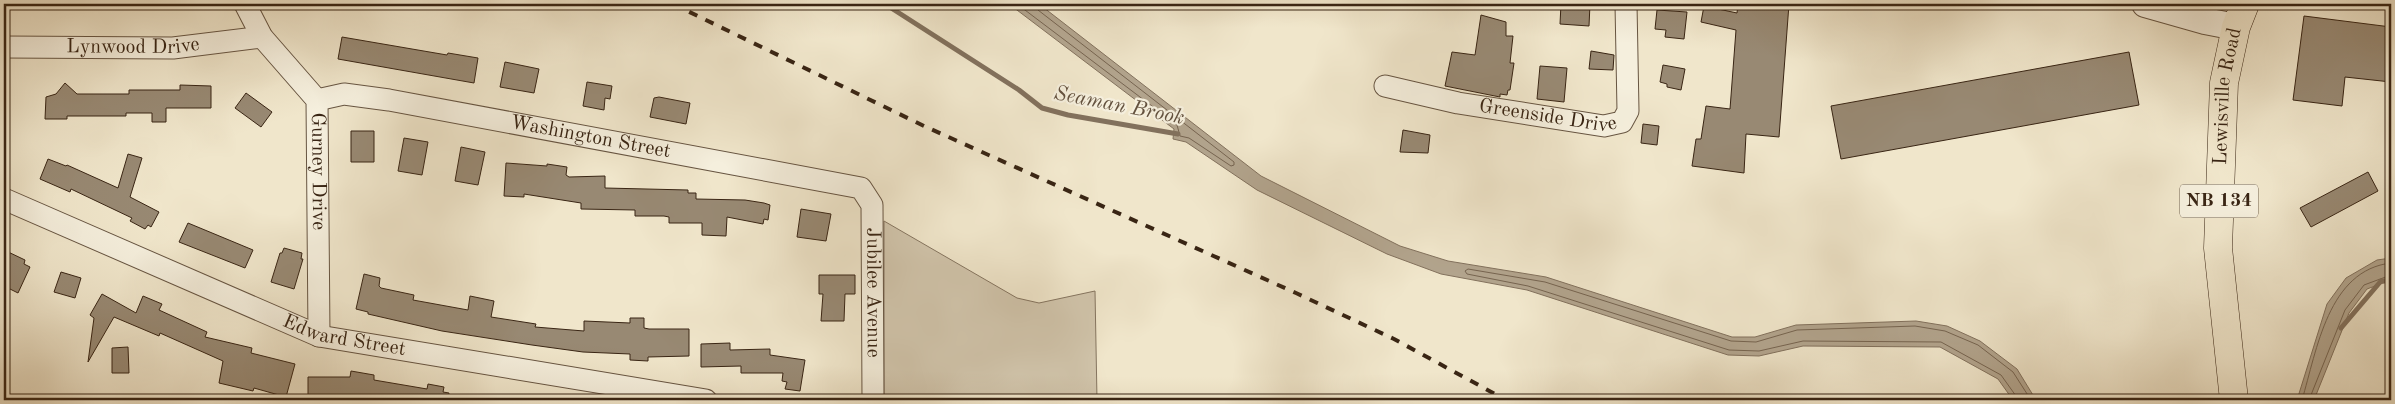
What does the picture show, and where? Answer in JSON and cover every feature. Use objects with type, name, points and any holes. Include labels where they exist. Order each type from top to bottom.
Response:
[{"type":"main road","name":"Lewisville Road","points":[[2234,400],[2218,248],[2224,83],[2240,15]]},
{"type":"street","name":"Gurney Drive","points":[[245,4],[262,37],[318,100],[319,336]]},
{"type":"street","name":"Greenside Drive","points":[[1385,86],[1458,103],[1604,126],[1622,122],[1628,111],[1626,4]]},
{"type":"street","points":[[2145,4],[2205,21],[2240,15]]},
{"type":"street","name":"Lynwood Drive","points":[[4,47],[173,48],[262,37]]},
{"type":"street","name":"Washington Street","points":[[318,100],[344,94],[389,100],[861,188]]},
{"type":"street","name":"Jubilee Avenue","points":[[861,188],[872,205],[873,400]]},
{"type":"street","name":"Edward Street","points":[[4,199],[319,336],[706,400]]},
{"type":"shaded area","points":[[884,221],[1017,298],[1039,303],[1095,291],[1097,400],[884,400]]},
{"type":"water","points":[[1009,4],[1039,4],[1261,176],[1400,246],[1448,261],[1546,277],[1732,337],[1755,337],[1796,325],[1916,321],[1947,326],[1980,341],[2017,369],[2036,400],[2013,400],[1998,379],[1940,347],[1803,346],[1759,356],[1728,355],[1527,290],[1441,274],[1387,254],[1257,190],[1186,142],[1173,139],[1174,129]]},
{"type":"water","points":[[2391,258],[2391,280],[2367,289],[2349,313],[2314,400],[2297,400],[2327,304],[2346,278],[2377,260]]},
{"type":"building","points":[[1561,4],[1590,4],[1589,26],[1560,24]]},
{"type":"building","points":[[1738,4],[1789,4],[1779,137],[1746,134],[1744,173],[1692,166],[1696,139],[1701,139],[1706,106],[1730,109],[1736,30],[1701,22],[1704,6],[1737,13]]},
{"type":"building","points":[[1657,10],[1687,12],[1684,39],[1665,37],[1666,30],[1655,29]]},
{"type":"building","points":[[1481,15],[1506,22],[1506,36],[1513,36],[1510,63],[1514,63],[1510,90],[1508,90],[1507,95],[1500,94],[1500,97],[1445,86],[1452,52],[1475,55]]},
{"type":"building","points":[[2304,16],[2391,27],[2391,82],[2345,77],[2342,106],[2293,100]]},
{"type":"building","points":[[342,37],[447,55],[448,53],[478,58],[474,83],[338,59]]},
{"type":"building","points":[[1591,51],[1614,55],[1613,70],[1589,69]]},
{"type":"building","points":[[2129,52],[2139,105],[1841,159],[1831,106]]},
{"type":"building","points":[[505,62],[539,69],[534,93],[500,87]]},
{"type":"building","points":[[1663,65],[1685,69],[1681,90],[1667,87],[1667,84],[1660,82]]},
{"type":"building","points":[[1540,66],[1567,68],[1564,102],[1537,99]]},
{"type":"building","points":[[587,82],[612,86],[610,99],[605,98],[604,110],[583,106]]},
{"type":"building","points":[[65,83],[77,94],[129,94],[129,90],[180,90],[180,85],[211,86],[211,108],[166,108],[166,122],[152,122],[152,113],[126,113],[126,116],[67,116],[67,119],[45,119],[46,97],[56,94]]},
{"type":"building","points":[[246,93],[272,112],[261,127],[235,108]]},
{"type":"building","points":[[659,97],[690,103],[686,124],[650,117],[654,98]]},
{"type":"building","points":[[1643,124],[1659,126],[1657,145],[1641,143]]},
{"type":"building","points":[[1403,130],[1430,135],[1428,153],[1400,152]]},
{"type":"building","points":[[351,131],[374,131],[374,162],[351,162]]},
{"type":"building","points":[[404,138],[428,142],[422,175],[398,171]]},
{"type":"building","points":[[461,147],[485,152],[478,185],[455,181]]},
{"type":"building","points":[[128,154],[142,158],[130,197],[159,212],[151,227],[148,225],[145,229],[130,221],[132,218],[71,189],[70,192],[40,179],[48,159],[67,165],[118,188]]},
{"type":"building","points":[[506,163],[547,166],[547,164],[567,167],[566,175],[569,177],[605,176],[605,188],[688,190],[688,193],[696,193],[696,199],[745,200],[764,203],[770,205],[768,220],[764,219],[763,224],[727,217],[726,236],[702,235],[702,223],[669,223],[669,217],[635,216],[635,210],[581,209],[581,203],[524,194],[524,197],[504,196]]},
{"type":"building","points":[[2368,172],[2378,191],[2311,227],[2300,208]]},
{"type":"building","points":[[801,209],[831,214],[826,241],[797,237]]},
{"type":"building","points":[[188,223],[253,250],[245,268],[179,242]]},
{"type":"building","points":[[284,248],[302,253],[301,259],[303,259],[294,289],[271,282],[280,253],[282,253]]},
{"type":"building","points":[[4,250],[25,260],[24,264],[30,267],[18,293],[4,286]]},
{"type":"building","points":[[61,272],[81,278],[75,298],[54,292]]},
{"type":"building","points":[[364,274],[380,278],[379,286],[381,288],[414,295],[413,300],[468,310],[470,296],[494,301],[491,317],[536,324],[535,327],[584,331],[584,321],[630,323],[630,318],[644,318],[644,328],[689,329],[689,356],[648,357],[648,361],[630,360],[630,354],[583,352],[532,345],[442,331],[368,314],[368,312],[356,309]]},
{"type":"building","points":[[819,275],[855,275],[855,294],[845,294],[844,321],[821,321],[823,294],[819,294]]},
{"type":"building","points":[[102,294],[136,313],[143,296],[162,304],[159,310],[207,332],[205,337],[252,348],[251,353],[295,364],[286,397],[254,388],[253,391],[219,383],[223,361],[160,333],[159,336],[114,317],[88,362],[94,318],[90,315]]},
{"type":"building","points":[[730,343],[730,350],[770,349],[770,355],[805,360],[800,391],[785,389],[787,382],[782,381],[783,373],[741,373],[741,366],[701,367],[701,344]]},
{"type":"building","points":[[128,347],[129,373],[112,373],[112,348]]},
{"type":"building","points":[[351,371],[374,375],[374,380],[427,389],[428,384],[444,387],[443,392],[449,393],[448,400],[308,400],[308,377],[350,377]]},
{"type":"waterway","name":"Seaman Brook","points":[[885,4],[1019,90],[1042,108],[1068,115],[1178,134]]},
{"type":"waterway","points":[[2341,328],[2381,281],[2391,281]]},
{"type":"railway","points":[[673,4],[924,126],[1394,339],[1506,400]]}]
